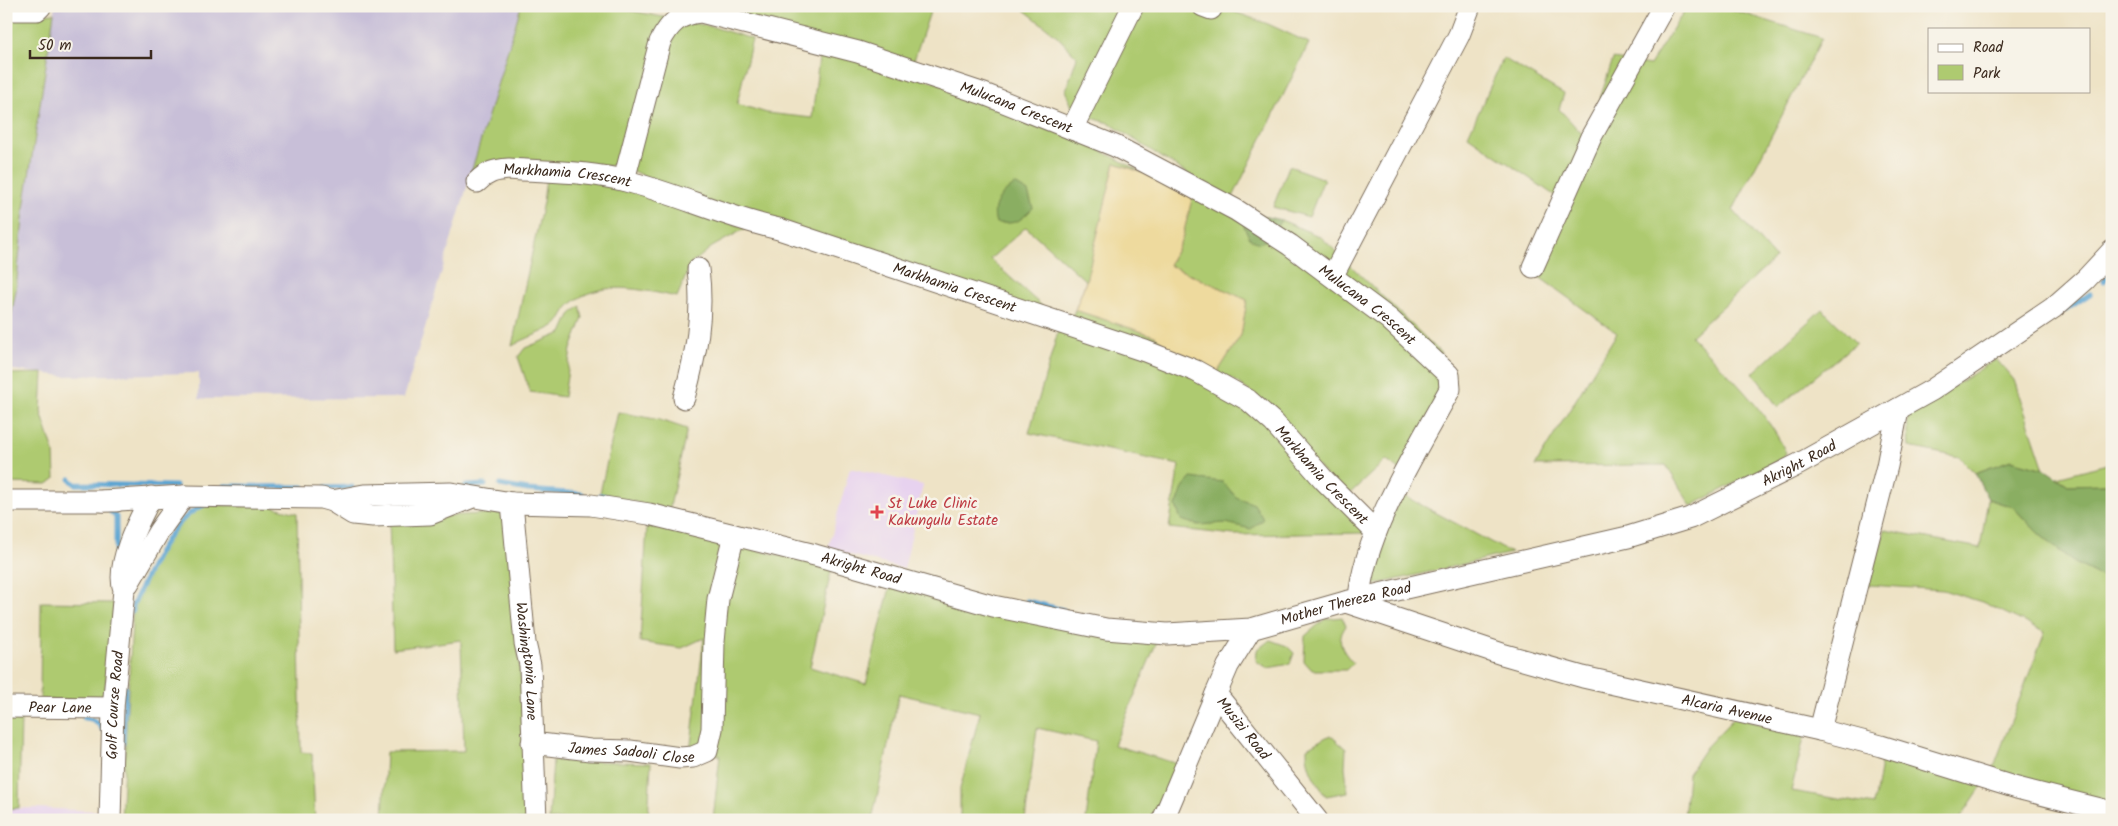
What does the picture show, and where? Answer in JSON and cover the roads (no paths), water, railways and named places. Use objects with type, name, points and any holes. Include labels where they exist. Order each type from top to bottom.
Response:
[{"type":"street","points":[[6,10],[36,10],[41,6]]},
{"type":"street","points":[[1072,128],[1133,6]]},
{"type":"street","points":[[1333,275],[1454,44],[1470,6]]},
{"type":"street","points":[[1533,268],[1591,138],[1664,6]]},
{"type":"street","name":"Mulucana Crescent","points":[[624,180],[660,42],[670,24],[689,13],[701,12],[858,52],[984,94],[1115,146],[1236,210],[1333,275],[1389,319],[1444,368],[1449,375],[1450,389],[1376,532]]},
{"type":"street","name":"Markhamia Crescent","points":[[477,182],[484,175],[496,170],[509,169],[624,180],[679,196],[758,225],[779,229],[1145,351],[1196,371],[1248,400],[1274,423],[1324,480],[1376,532]]},
{"type":"street","name":"Akright Road","points":[[1440,579],[1628,536],[1690,518],[1799,464],[1898,409],[1976,362],[2053,308],[2086,279],[2112,251]]},
{"type":"street","points":[[684,398],[700,332],[701,291],[698,269]]},
{"type":"street","points":[[1820,730],[1887,466],[1898,409]]},
{"type":"street","name":"Akright Road","points":[[102,501],[184,496],[318,498],[332,501],[386,494],[451,493],[512,503],[591,505],[649,514],[815,554],[992,606],[1106,629],[1167,634],[1251,629]]},
{"type":"street","name":"Golf Course Road","points":[[124,590],[158,531],[184,496]]},
{"type":"street","name":"Golf Course Road","points":[[110,820],[113,708],[124,590],[122,578],[130,541],[151,497]]},
{"type":"street","points":[[6,501],[121,501],[127,508],[130,517],[130,541]]},
{"type":"street","name":"Washingtonia Lane","points":[[512,503],[525,643],[530,666],[536,820]]},
{"type":"street","points":[[1352,600],[1376,532]]},
{"type":"street","name":"James Sadooli Close","points":[[532,743],[590,750],[630,751],[680,758],[694,757],[707,751],[712,729],[714,642],[718,599],[734,535]]},
{"type":"street","name":"Mother Thereza Road","points":[[1251,629],[1352,600],[1440,579]]},
{"type":"street","name":"Alcaria Avenue","points":[[1352,600],[1502,654],[1583,677],[1820,730],[1881,746],[2017,788],[2112,812]]},
{"type":"street","name":"Musizi Road","points":[[1251,629],[1228,666],[1216,694],[1317,820]]},
{"type":"street","points":[[1163,820],[1216,694]]},
{"type":"street","name":"Pear Lane","points":[[6,707],[113,708]]},
{"type":"waterway","points":[[2104,281],[2112,272]]},
{"type":"waterway","points":[[2066,310],[2090,294]]},
{"type":"waterway","points":[[70,479],[75,484],[176,486]]},
{"type":"waterway","points":[[466,486],[485,485]]},
{"type":"waterway","points":[[500,485],[528,490],[582,494]]},
{"type":"waterway","points":[[224,486],[303,487]]},
{"type":"waterway","points":[[325,488],[352,487]]},
{"type":"waterway","points":[[600,495],[611,498]]},
{"type":"waterway","points":[[133,611],[133,605],[161,548],[180,523],[191,512],[204,505]]},
{"type":"waterway","points":[[108,509],[116,517],[116,557]]},
{"type":"waterway","points":[[1027,601],[1063,610]]},
{"type":"waterway","points":[[123,743],[125,687]]},
{"type":"waterway","points":[[84,718],[95,721],[103,730]]},
{"type":"place","name":"St Luke Clinic Kakungulu Estate","points":[[877,512]]}]
